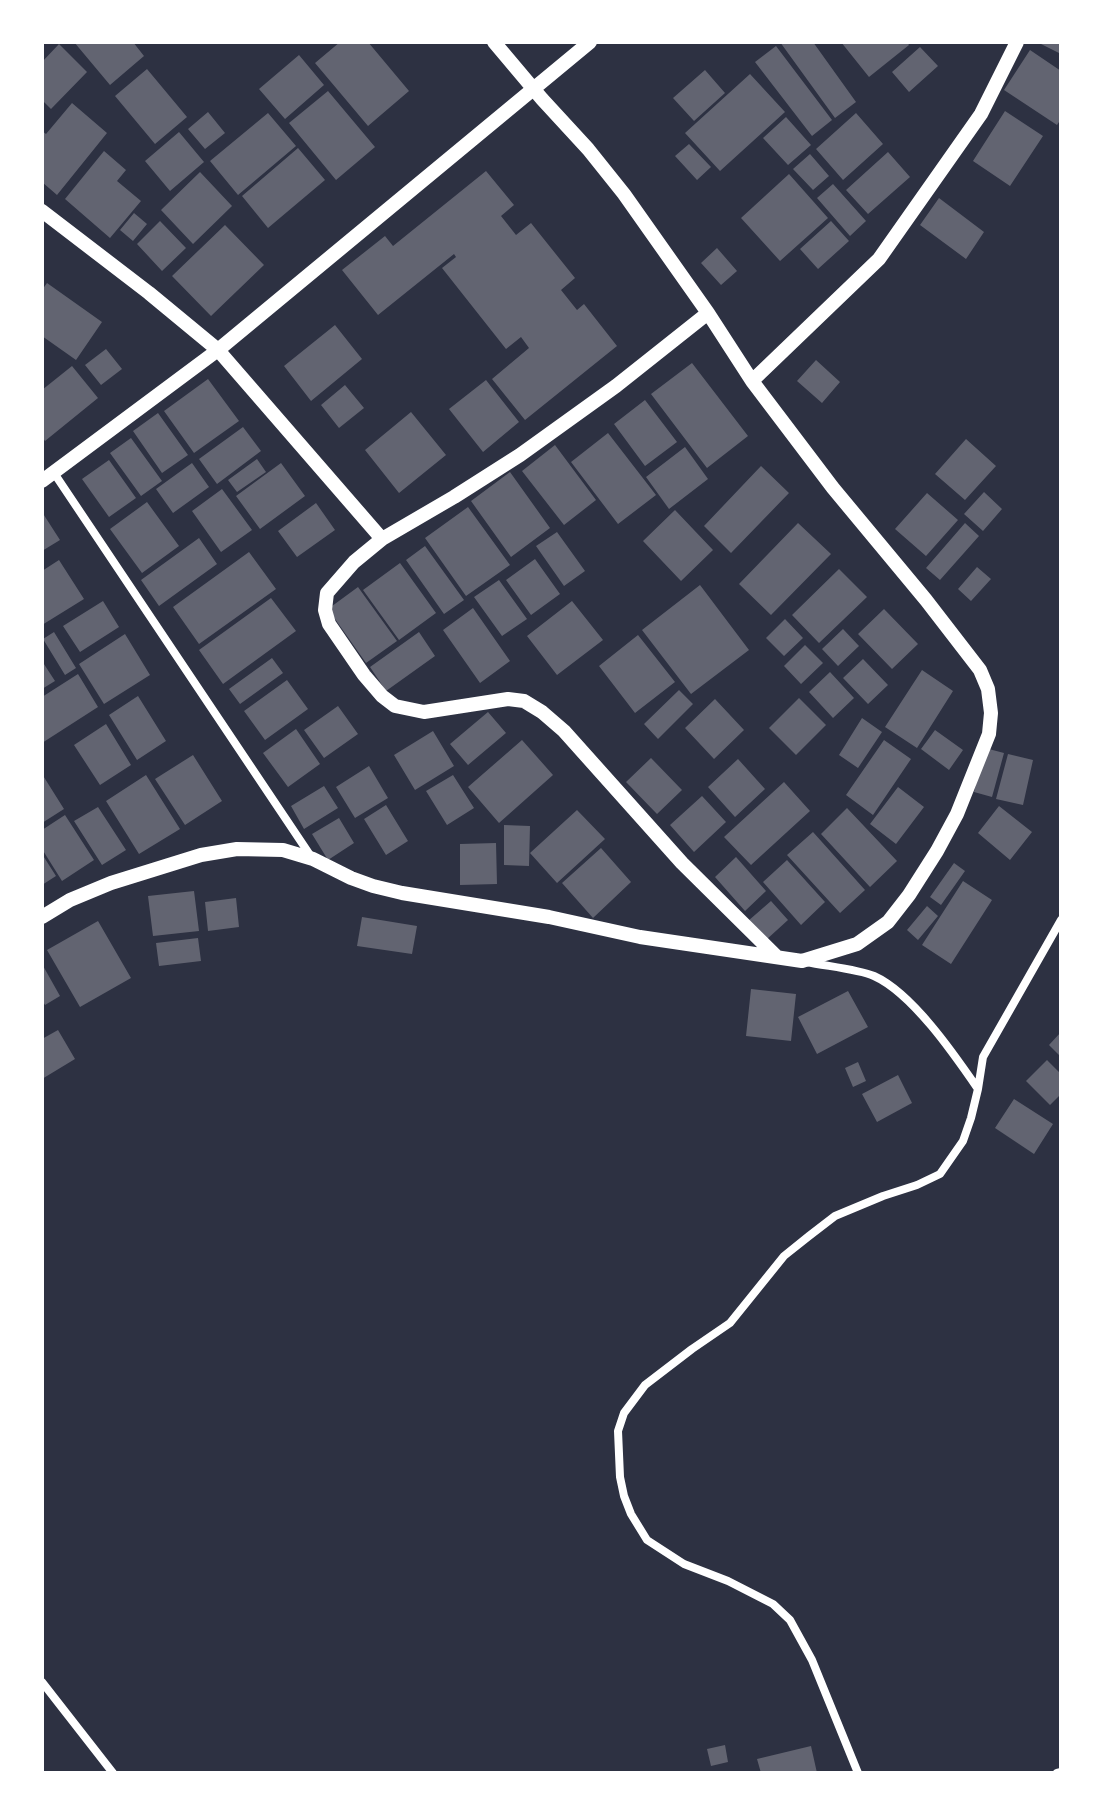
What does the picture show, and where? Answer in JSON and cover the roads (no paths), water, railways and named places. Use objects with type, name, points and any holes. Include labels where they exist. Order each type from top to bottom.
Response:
[{"type":"street","points":[[494,42],[624,194],[752,381],[833,488],[980,670],[988,689],[991,713],[989,734],[957,814],[909,895],[888,922],[857,944],[802,961]]},
{"type":"street","points":[[313,859],[48,477],[218,350],[590,42]]},
{"type":"street","points":[[752,381],[879,259],[981,114],[1017,42]]},
{"type":"street","points":[[42,211],[218,350],[382,539]]},
{"type":"street","points":[[708,313],[616,386],[520,455],[382,539],[334,583],[327,593],[325,610],[333,631],[364,675],[395,706],[424,712],[508,699],[524,701],[542,712],[564,731],[682,863],[776,957]]},
{"type":"street","points":[[42,917],[70,900],[111,883],[201,855],[237,849],[283,850],[313,859],[373,886],[402,893],[549,917],[640,937],[802,961],[873,976],[896,991],[944,1041],[978,1089]]},
{"type":"street","points":[[858,1773],[812,1660],[790,1620],[773,1604],[728,1581],[684,1564],[647,1540],[624,1496],[618,1431],[624,1413],[645,1385],[730,1323],[784,1256],[809,1236],[835,1216],[940,1174],[963,1141],[978,1089],[983,1057],[1061,920]]},
{"type":"street","points":[[42,1682],[113,1773]]}]
